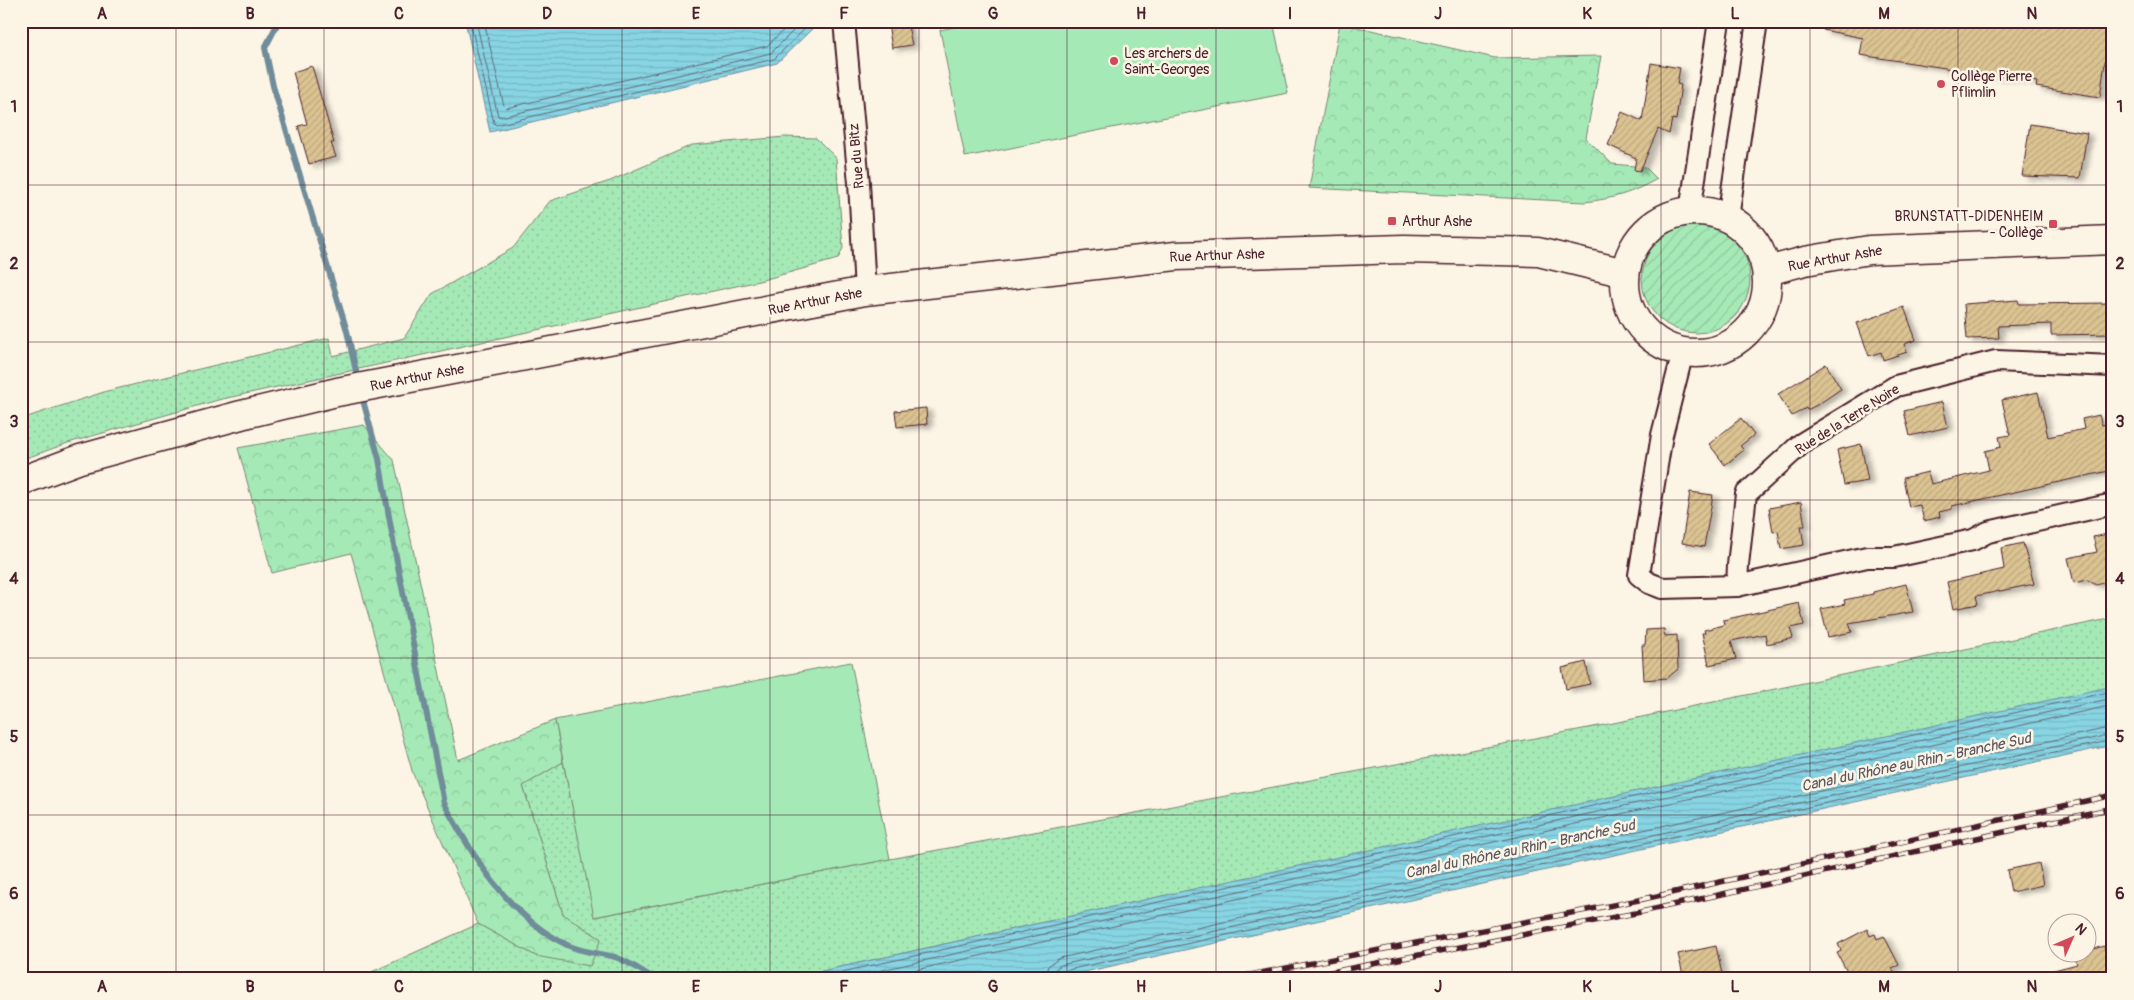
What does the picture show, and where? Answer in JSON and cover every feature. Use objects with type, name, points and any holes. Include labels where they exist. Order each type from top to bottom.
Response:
[{"type":"main road","points":[[1690,211],[1713,213],[1728,218],[1740,226],[1760,250],[1767,271],[1766,297],[1761,313],[1751,328],[1727,347],[1697,354],[1663,346],[1653,339],[1636,321],[1629,307],[1625,286],[1628,259],[1638,240],[1650,227],[1668,216],[1690,211]]},
{"type":"main road","name":"Rue Arthur Ashe","points":[[1767,271],[1805,260],[1869,250],[2113,240]]},
{"type":"main road","name":"Rue Arthur Ashe","points":[[21,482],[80,460],[240,415],[337,392],[865,291],[1176,256],[1404,249],[1538,252],[1625,273]]},
{"type":"street","name":"Rue du Bitz","points":[[844,21],[859,183],[865,291]]},
{"type":"street","points":[[1690,211],[1720,21]]},
{"type":"street","points":[[1728,218],[1757,21]]},
{"type":"street","points":[[1683,352],[1662,435],[1639,575],[1649,583],[1662,588],[1737,586],[1866,557],[1894,557],[1973,540],[1988,532],[2113,504]]},
{"type":"street","name":"Rue de la Terre Noire","points":[[1737,586],[1746,494],[1801,444],[1896,386],[1996,361],[2113,366]]},
{"type":"green space","name":"Les archers de Saint-Georges","points":[[983,21],[1273,21],[1288,93],[965,157],[940,30]]},
{"type":"green space","points":[[1340,23],[1495,58],[1601,56],[1586,138],[1612,164],[1645,167],[1657,179],[1622,195],[1584,202],[1309,188]]},
{"type":"green space","points":[[785,137],[816,138],[836,158],[843,248],[838,259],[759,281],[218,400],[68,443],[21,460],[21,419],[107,391],[329,338],[333,356],[404,338],[432,294],[513,248],[550,201],[610,181],[692,145]]},
{"type":"green space","points":[[1696,225],[1717,229],[1734,241],[1746,258],[1750,279],[1746,300],[1734,317],[1717,329],[1696,333],[1675,329],[1658,317],[1646,300],[1642,279],[1646,258],[1658,241],[1675,229]]},
{"type":"green space","points":[[364,425],[394,460],[458,760],[555,720],[563,762],[523,786],[563,914],[601,939],[590,966],[536,956],[478,924],[413,774],[351,553],[272,573],[238,448]]},
{"type":"green space","points":[[2113,618],[2113,687],[786,979],[356,979],[478,924],[536,956],[601,939],[563,914],[523,786],[563,762],[595,917],[890,859],[1599,726]]},
{"type":"green space","points":[[851,662],[890,859],[594,917],[555,720]]},
{"type":"water","points":[[465,21],[815,21],[815,26],[777,63],[490,132]]},
{"type":"water","name":"Canal du Rhône au Rhin - Branche Sud","points":[[2113,686],[2113,745],[1053,979],[786,979]]},
{"type":"building","points":[[907,21],[912,45],[892,48],[888,24]]},
{"type":"building","points":[[1823,21],[2111,21],[2100,97],[2036,87],[2037,82],[1860,55],[1863,38],[1823,30]]},
{"type":"building","points":[[1651,63],[1680,68],[1677,84],[1681,85],[1676,120],[1672,119],[1669,134],[1658,129],[1640,171],[1634,170],[1636,158],[1608,145],[1622,112],[1642,121]]},
{"type":"building","points":[[312,66],[334,143],[331,143],[336,157],[309,164],[298,126],[307,124],[293,72]]},
{"type":"building","points":[[2030,124],[2087,133],[2080,178],[2022,176]]},
{"type":"building","points":[[2018,300],[2019,304],[2113,303],[2113,334],[2051,335],[2051,324],[1998,326],[1999,338],[1967,339],[1964,304]]},
{"type":"building","points":[[1904,307],[1916,340],[1904,344],[1907,352],[1883,360],[1881,352],[1869,356],[1857,323]]},
{"type":"building","points":[[1826,364],[1841,389],[1817,405],[1807,410],[1806,408],[1792,416],[1778,394]]},
{"type":"building","points":[[2038,392],[2048,437],[2084,429],[2082,419],[2099,415],[2102,425],[2113,422],[2113,470],[1952,506],[1952,509],[1939,512],[1940,517],[1924,521],[1920,505],[1909,507],[1903,478],[1928,472],[1931,484],[1989,470],[1985,451],[2001,447],[1999,437],[2010,435],[2002,400]]},
{"type":"building","points":[[1942,402],[1948,427],[1910,436],[1904,411]]},
{"type":"building","points":[[926,408],[927,424],[897,427],[895,411]]},
{"type":"building","points":[[1741,418],[1754,435],[1740,446],[1744,450],[1725,465],[1709,444]]},
{"type":"building","points":[[1861,444],[1868,481],[1844,485],[1837,450]]},
{"type":"building","points":[[1690,492],[1713,495],[1704,547],[1682,543]]},
{"type":"building","points":[[1801,502],[1805,526],[1801,526],[1804,545],[1781,549],[1778,531],[1773,532],[1769,508]]},
{"type":"building","points":[[2113,533],[2113,556],[2106,558],[2111,581],[2096,585],[2088,580],[2074,583],[2068,558],[2097,552],[2093,537]]},
{"type":"building","points":[[2023,543],[2034,584],[1976,596],[1978,604],[1953,609],[1947,582],[2004,569],[2001,548]]},
{"type":"building","points":[[1906,584],[1913,612],[1849,623],[1852,632],[1828,637],[1821,609],[1845,604],[1844,600]]},
{"type":"building","points":[[1799,603],[1804,625],[1790,628],[1793,638],[1767,644],[1765,634],[1731,641],[1736,659],[1709,665],[1702,633],[1705,633],[1704,630],[1724,625],[1723,620]]},
{"type":"building","points":[[1664,629],[1665,636],[1677,635],[1678,669],[1667,678],[1644,680],[1642,645],[1645,645],[1646,630]]},
{"type":"building","points":[[1586,662],[1590,684],[1566,689],[1562,668]]},
{"type":"building","points":[[2039,863],[2043,885],[2011,892],[2007,870]]},
{"type":"building","points":[[1867,929],[1870,936],[1875,934],[1877,939],[1884,936],[1899,965],[1892,968],[1897,979],[1851,979],[1837,953],[1841,951],[1838,944]]},
{"type":"building","points":[[1716,946],[1723,979],[1684,979],[1678,954]]},
{"type":"building","points":[[2104,946],[2107,956],[2113,954],[2113,979],[2044,979],[2043,973],[2077,964],[2076,962],[2096,962],[2096,948]]},
{"type":"waterway","points":[[279,21],[265,48],[273,86],[347,331],[358,380]]},
{"type":"waterway","points":[[361,393],[379,459],[444,803],[480,864],[510,902],[527,919],[567,945],[615,957],[631,964],[655,979]]},
{"type":"railway","points":[[1229,979],[1639,900],[2113,795]]},
{"type":"railway","points":[[1295,979],[1641,912],[2113,808]]},
{"type":"place","name":"Les archers de Saint-Georges","points":[[1114,61]]},
{"type":"place","name":"Collège Pierre Pflimlin","points":[[1941,84]]},
{"type":"place","name":"Arthur Ashe","points":[[1392,221]]},
{"type":"place","name":"BRUNSTATT-DIDENHEIM - Collège","points":[[2053,224]]}]
